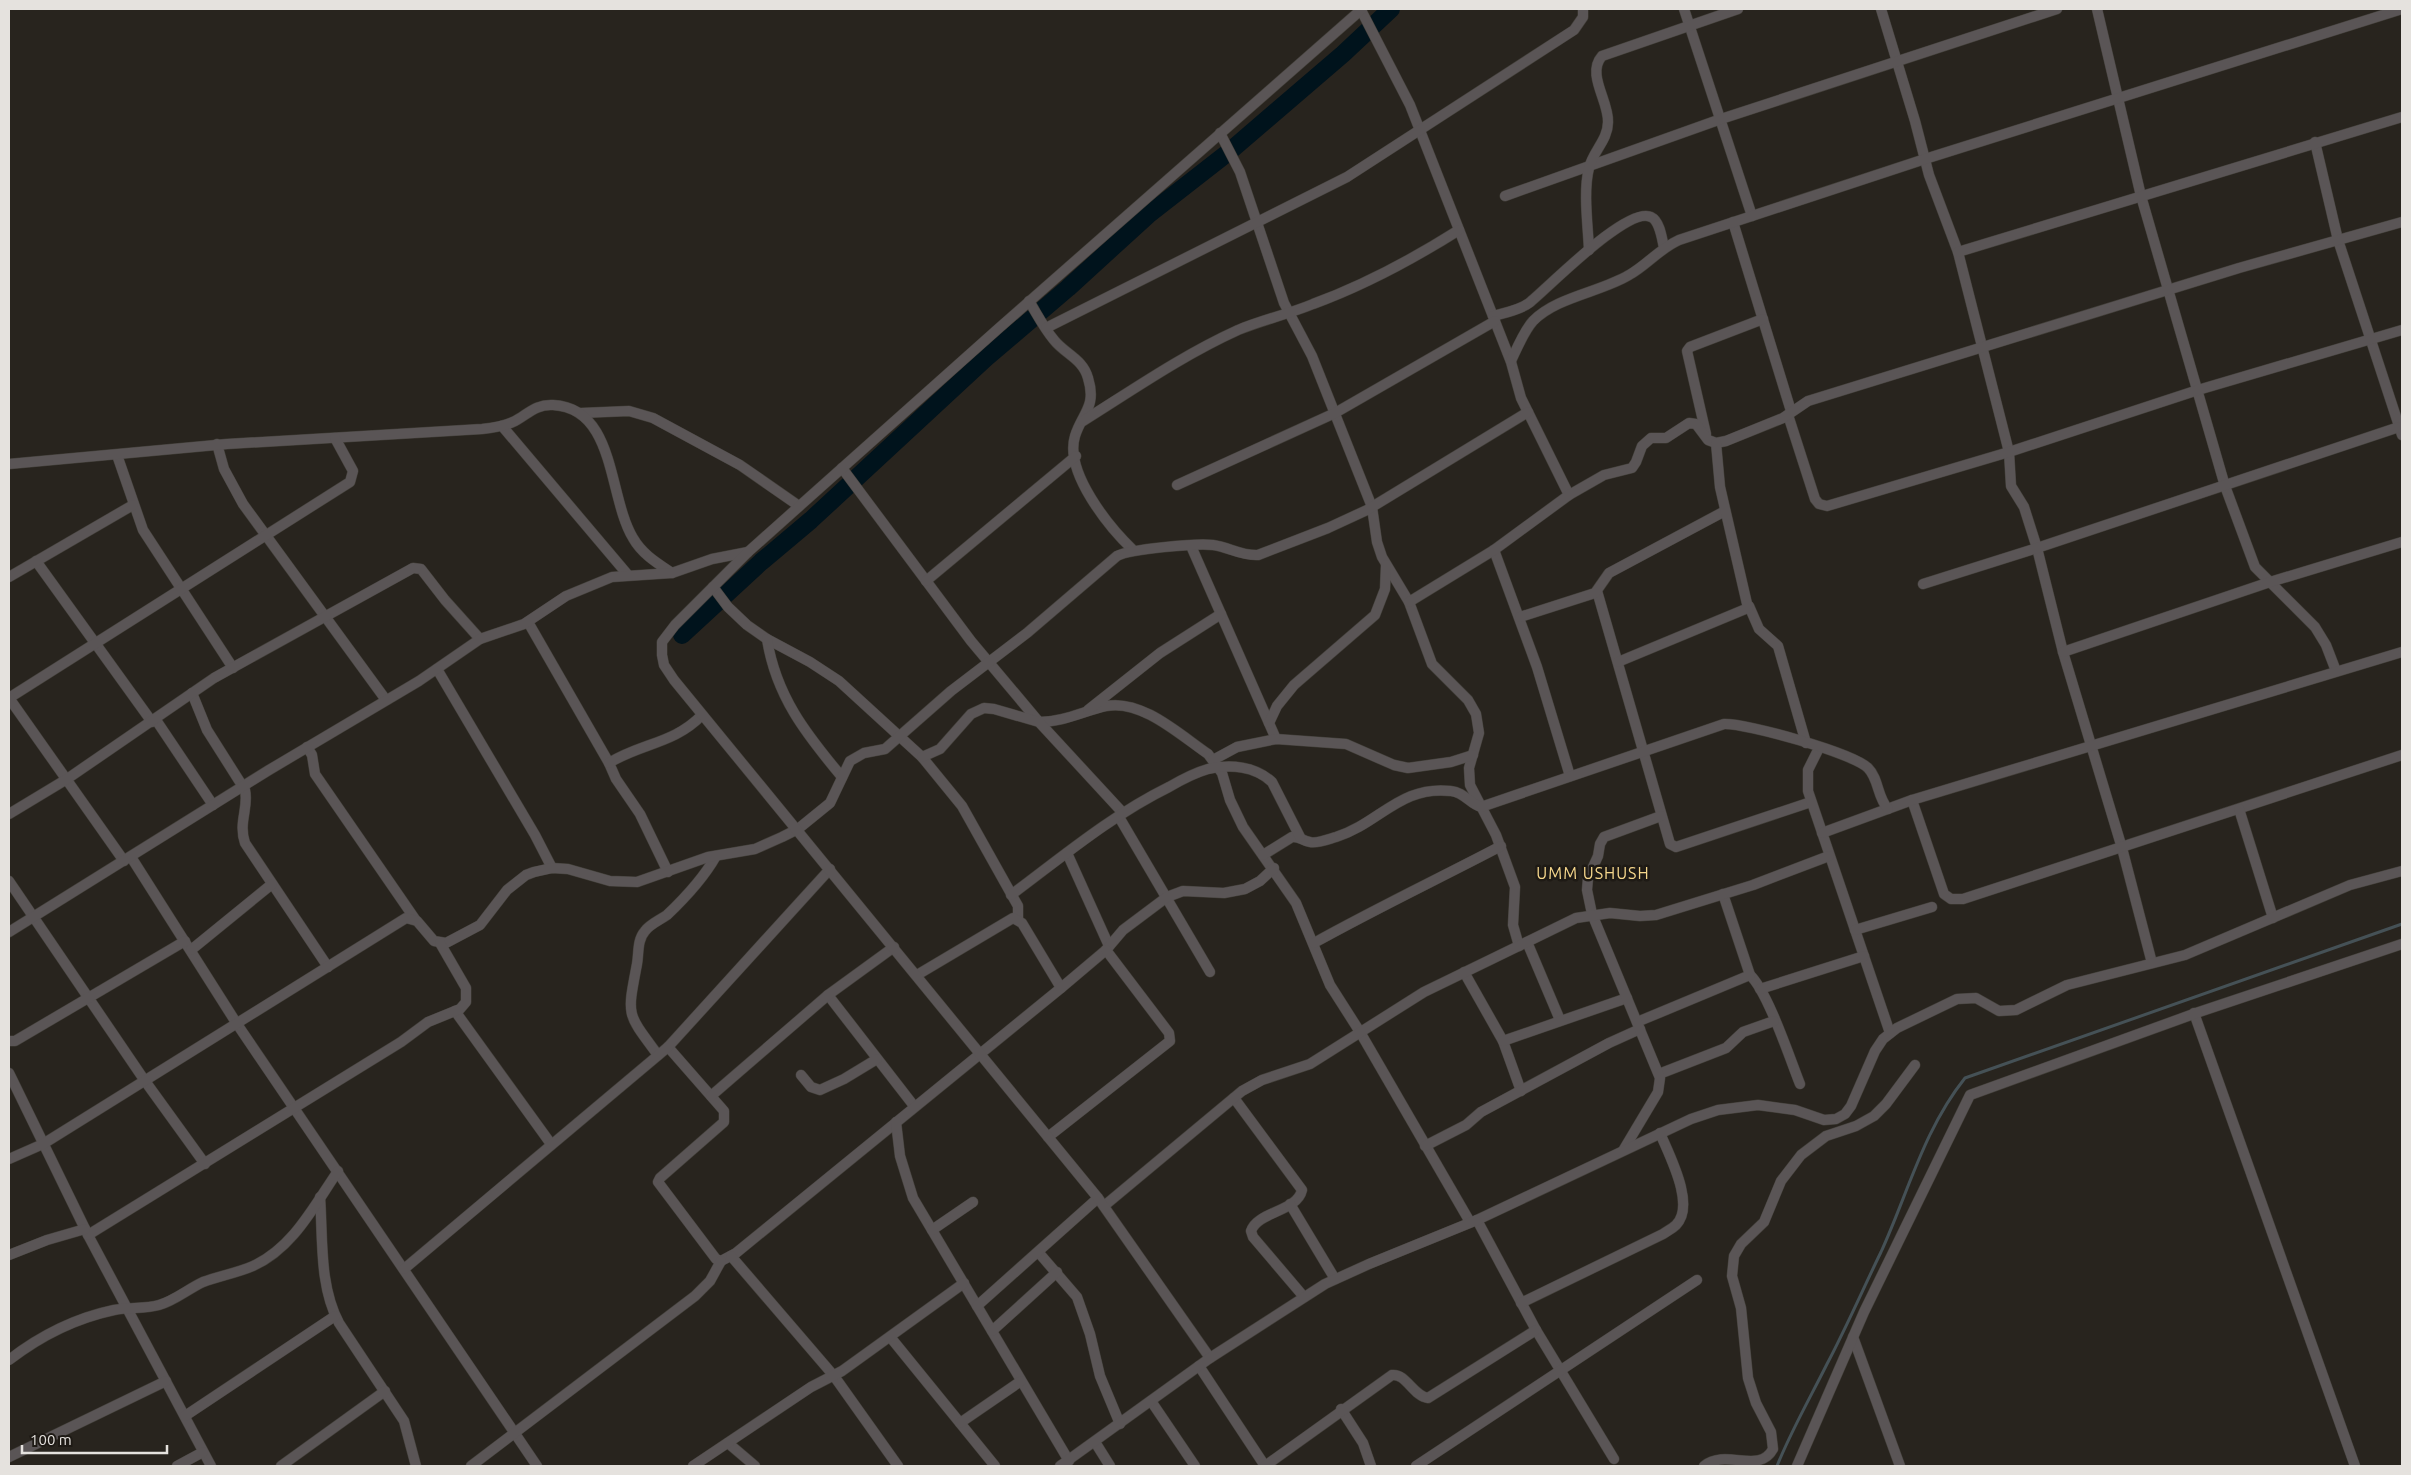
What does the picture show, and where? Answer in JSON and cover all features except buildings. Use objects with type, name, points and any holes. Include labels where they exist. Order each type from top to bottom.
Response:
[{"type":"street","points":[[1210,1358],[1101,1202],[664,665],[662,642],[674,625],[748,552],[1029,301],[1361,9],[1401,86],[1420,130],[1511,361],[1518,390],[1569,495]]},
{"type":"street","points":[[1046,328],[1347,177],[1574,30],[1582,17],[1582,9]]},
{"type":"street","points":[[1684,9],[1688,27],[1700,53],[1752,216]]},
{"type":"street","points":[[1589,250],[1587,180],[1589,166],[1604,140],[1608,123],[1596,73],[1598,60],[1602,56],[1738,9]]},
{"type":"street","points":[[1881,9],[1925,159],[1958,252],[2009,452],[2011,486],[2024,507],[2037,548],[2063,652],[2122,848],[2152,963]]},
{"type":"street","points":[[1505,196],[1721,119],[2057,9]]},
{"type":"street","points":[[2097,9],[2120,98],[2141,196],[2225,486],[2255,567],[2315,627],[2326,645],[2336,671]]},
{"type":"street","points":[[1511,361],[1532,322],[1540,315],[1557,305],[1622,279],[1664,248],[1679,240],[1925,159],[2402,9]]},
{"type":"street","points":[[1958,252],[2314,142],[2402,117]]},
{"type":"street","points":[[1220,133],[1240,172],[1278,287],[1289,313],[1307,345],[1372,507],[1377,542],[1386,564],[1408,602],[1432,664],[1468,700],[1476,714],[1479,733],[1469,778],[1472,791],[1500,846],[1515,887],[1516,904],[1513,925],[1560,1020]]},
{"type":"street","points":[[1922,584],[2401,431],[2369,340],[2338,240],[2314,142]]},
{"type":"street","points":[[1177,485],[1335,413],[1494,319],[1528,304],[1619,226],[1647,216],[1652,217],[1657,223],[1664,248]]},
{"type":"street","points":[[1734,222],[1816,501],[1824,506],[2009,452],[2198,390],[2402,330]]},
{"type":"street","points":[[1712,442],[1789,413],[1808,401],[2167,291],[2402,222]]},
{"type":"street","points":[[1083,421],[1194,352],[1239,330],[1289,313],[1366,282],[1413,258],[1459,230]]},
{"type":"street","points":[[1029,301],[1060,346],[1081,363],[1087,374],[1090,400],[1075,437],[1076,456],[1083,482],[1095,506],[1110,527],[1133,550]]},
{"type":"street","points":[[1763,319],[1690,348],[1686,352],[1712,442],[1725,511],[1749,606],[1759,629],[1778,646],[1806,743]]},
{"type":"street","points":[[9,464],[217,444],[502,426],[541,406],[559,406],[581,413],[628,411],[653,418],[740,465],[799,506]]},
{"type":"street","points":[[307,748],[312,755],[315,774],[415,919],[434,941],[440,943],[466,934],[480,925],[500,898],[526,876],[552,868],[577,871],[619,883],[646,880],[716,856],[755,848],[798,829],[830,803],[838,789],[847,764],[854,758],[864,753],[881,751],[966,679],[989,663],[1113,560],[1133,550],[1213,545],[1238,554],[1258,555],[1328,528],[1372,507],[1528,412]]},
{"type":"street","points":[[581,413],[594,428],[608,460],[624,519],[633,539],[646,556],[672,573]]},
{"type":"street","points":[[1408,602],[1494,550],[1569,495],[1604,475],[1632,468],[1642,446],[1653,437],[1666,438],[1691,422],[1696,424],[1712,442]]},
{"type":"street","points":[[502,426],[628,575]]},
{"type":"street","points":[[334,438],[352,468],[354,475],[352,480],[9,698],[185,941],[237,1024],[537,1466]]},
{"type":"street","points":[[217,444],[229,481],[265,534],[386,700]]},
{"type":"street","points":[[117,455],[143,530],[233,668]]},
{"type":"street","points":[[926,581],[1076,456]]},
{"type":"street","points":[[842,468],[989,663],[1121,815],[1210,972]]},
{"type":"street","points":[[9,577],[133,505]]},
{"type":"street","points":[[1725,511],[1609,573],[1602,580],[1597,592],[1644,751],[1661,816],[1669,842],[1676,847],[1811,802]]},
{"type":"street","points":[[2063,652],[2270,582],[2402,542]]},
{"type":"street","points":[[1191,546],[1276,739]]},
{"type":"street","points":[[1494,550],[1520,617],[1570,776]]},
{"type":"street","points":[[9,932],[437,669],[480,639],[528,622],[572,592],[612,577],[628,575],[646,577],[672,573],[712,559],[748,552]]},
{"type":"street","points":[[36,561],[154,721],[213,805]]},
{"type":"street","points":[[1269,723],[1277,706],[1288,691],[1375,615],[1385,589],[1386,564]]},
{"type":"street","points":[[9,814],[67,779],[154,721],[192,693],[233,668],[324,616],[417,567],[480,639]]},
{"type":"street","points":[[712,587],[737,616],[767,639],[810,662],[839,681],[922,757],[962,806],[1019,909],[1018,920],[1061,988]]},
{"type":"street","points":[[1520,617],[1597,592]]},
{"type":"street","points":[[1618,662],[1744,612],[1749,606]]},
{"type":"street","points":[[1086,712],[1160,653],[1221,614]]},
{"type":"street","points":[[528,622],[609,763],[616,779],[640,814],[668,872]]},
{"type":"street","points":[[767,639],[775,676],[787,703],[842,777]]},
{"type":"street","points":[[1822,833],[1912,800],[2402,652]]},
{"type":"street","points":[[437,669],[526,820],[552,868]]},
{"type":"street","points":[[192,693],[207,730],[244,786],[246,800],[242,818],[243,837],[248,848],[328,967]]},
{"type":"street","points":[[922,757],[940,749],[967,717],[979,710],[994,709],[1039,722],[1052,722],[1118,705],[1142,710],[1208,754],[1216,764],[1236,814],[1296,903],[1330,985],[1360,1032],[1425,1146],[1473,1221],[1614,1459]]},
{"type":"street","points":[[609,763],[632,751],[666,740],[688,726],[702,714]]},
{"type":"street","points":[[1481,807],[1715,726],[1731,724],[1806,743],[1866,766],[1873,774],[1880,797],[1888,809]]},
{"type":"street","points":[[1011,895],[1145,798],[1216,764],[1237,747],[1276,739],[1346,744],[1394,765],[1408,768],[1451,762],[1473,755]]},
{"type":"street","points":[[1820,748],[1808,770],[1807,784],[1811,802],[1890,1033]]},
{"type":"street","points":[[1912,800],[1944,894],[1951,899],[1963,899],[2402,755]]},
{"type":"street","points":[[1216,764],[1248,769],[1268,778],[1272,782],[1300,837]]},
{"type":"street","points":[[1263,854],[1288,838],[1300,837],[1313,842],[1336,837],[1364,825],[1402,799],[1422,791],[1457,792],[1481,807]]},
{"type":"street","points":[[2239,810],[2273,918]]},
{"type":"street","points":[[1624,1149],[1658,1092],[1661,1082],[1592,914],[1587,884],[1602,840],[1611,833],[1661,816]]},
{"type":"street","points":[[1314,943],[1373,910],[1425,886],[1500,846]]},
{"type":"street","points":[[1048,1137],[1170,1041],[1169,1033],[1107,948],[1068,853]]},
{"type":"street","points":[[658,1055],[635,1024],[630,1007],[640,938],[647,928],[662,918],[689,894],[708,870],[716,856]]},
{"type":"street","points":[[977,1306],[1101,1202],[1234,1098],[1262,1080],[1302,1068],[1424,992],[1576,918],[1592,914],[1615,913],[1648,916],[1723,894],[1829,856]]},
{"type":"street","points":[[471,1466],[695,1296],[710,1281],[721,1261],[731,1256],[1061,988],[1107,948],[1123,930],[1167,897],[1183,891],[1224,893],[1245,889],[1260,881],[1274,868]]},
{"type":"street","points":[[404,1269],[668,1046],[830,869]]},
{"type":"street","points":[[896,1122],[900,1156],[913,1198],[1021,1381],[1064,1463],[1210,1358],[1335,1279],[1473,1221],[1624,1149],[1704,1114],[1745,1105],[1783,1107],[1824,1120],[1841,1117],[1848,1111],[1875,1052],[1890,1033],[1957,999],[1976,998],[1994,1010],[2010,1012],[2067,985],[2185,954],[2350,885],[2402,871]]},
{"type":"street","points":[[9,881],[145,1081],[205,1164]]},
{"type":"street","points":[[191,950],[272,884]]},
{"type":"street","points":[[1723,894],[1750,975],[1760,988],[1800,1084]]},
{"type":"street","points":[[1856,930],[1932,907]]},
{"type":"street","points":[[9,1159],[43,1144],[406,918],[415,919]]},
{"type":"street","points":[[917,975],[1013,918],[1018,920]]},
{"type":"street","points":[[9,1041],[15,1041],[185,941]]},
{"type":"street","points":[[9,1255],[47,1240],[87,1232],[205,1164],[295,1109],[401,1042],[428,1022],[456,1011],[465,1004],[467,991],[440,943]]},
{"type":"street","points":[[1797,1466],[1853,1337],[1970,1095],[2194,1013],[2402,944]]},
{"type":"street","points":[[710,1096],[828,996],[894,947]]},
{"type":"street","points":[[1760,988],[1864,956]]},
{"type":"street","points":[[1464,972],[1503,1041],[1521,1091]]},
{"type":"street","points":[[1425,1146],[1466,1125],[1481,1112],[1638,1026],[1750,975]]},
{"type":"street","points":[[828,996],[914,1106]]},
{"type":"street","points":[[1503,1041],[1627,998]]},
{"type":"street","points":[[456,1011],[551,1144]]},
{"type":"street","points":[[2194,1013],[2355,1466]]},
{"type":"street","points":[[1659,1074],[1726,1048],[1743,1032],[1774,1021]]},
{"type":"street","points":[[668,1046],[724,1111],[724,1122],[660,1178],[658,1182],[716,1258],[721,1261]]},
{"type":"street","points":[[802,1075],[811,1087],[823,1089],[877,1059]]},
{"type":"street","points":[[1704,1466],[1721,1458],[1757,1464],[1765,1460],[1773,1449],[1771,1432],[1756,1403],[1748,1378],[1743,1346],[1743,1320],[1732,1276],[1732,1262],[1741,1244],[1764,1222],[1776,1191],[1793,1163],[1809,1148],[1836,1132],[1856,1126],[1874,1116],[1886,1104],[1915,1065]]},
{"type":"street","points":[[9,1073],[87,1232],[211,1466]]},
{"type":"street","points":[[1234,1098],[1302,1190],[1300,1196],[1290,1204],[1254,1226],[1252,1234],[1304,1297]]},
{"type":"street","points":[[1832,1120],[1836,1132]]},
{"type":"street","points":[[1521,1303],[1663,1234],[1677,1225],[1683,1213],[1684,1197],[1660,1133]]},
{"type":"street","points":[[9,1360],[33,1343],[65,1326],[99,1314],[127,1308],[163,1304],[198,1284],[243,1270],[264,1260],[289,1240],[338,1171]]},
{"type":"street","points":[[320,1197],[325,1280],[335,1316],[404,1421],[416,1466]]},
{"type":"street","points":[[932,1230],[973,1202]]},
{"type":"street","points":[[1290,1204],[1335,1279]]},
{"type":"street","points":[[1039,1253],[1077,1297],[1082,1308],[1100,1376],[1120,1424]]},
{"type":"street","points":[[731,1256],[834,1376],[898,1466]]},
{"type":"street","points":[[992,1331],[1056,1272]]},
{"type":"street","points":[[1422,1465],[1560,1370],[1697,1280]]},
{"type":"street","points":[[693,1466],[811,1387],[834,1376],[964,1284]]},
{"type":"street","points":[[185,1416],[335,1316]]},
{"type":"street","points":[[1199,1366],[1265,1466],[1341,1410],[1395,1374],[1400,1376],[1422,1397],[1431,1397],[1536,1330]]},
{"type":"street","points":[[1853,1337],[1900,1466]]},
{"type":"street","points":[[890,1338],[995,1466]]},
{"type":"street","points":[[9,1457],[166,1381]]},
{"type":"street","points":[[960,1423],[1021,1381]]},
{"type":"street","points":[[281,1466],[384,1391]]},
{"type":"street","points":[[1151,1401],[1195,1466]]},
{"type":"street","points":[[1341,1410],[1363,1443],[1371,1466]]},
{"type":"street","points":[[1095,1442],[1110,1466]]},
{"type":"street","points":[[728,1443],[755,1466]]},
{"type":"street","points":[[177,1466],[203,1452]]},
{"type":"waterway","points":[[682,635],[761,562],[811,520],[986,358],[1068,288],[1148,215],[1230,151],[1343,54],[1391,9]]},
{"type":"waterway","points":[[1777,1466],[1794,1427],[1841,1337],[1881,1252],[1938,1118],[1965,1078],[2402,924]]},
{"type":"district","name":"UMM USHUSH","points":[[1593,873]]}]
